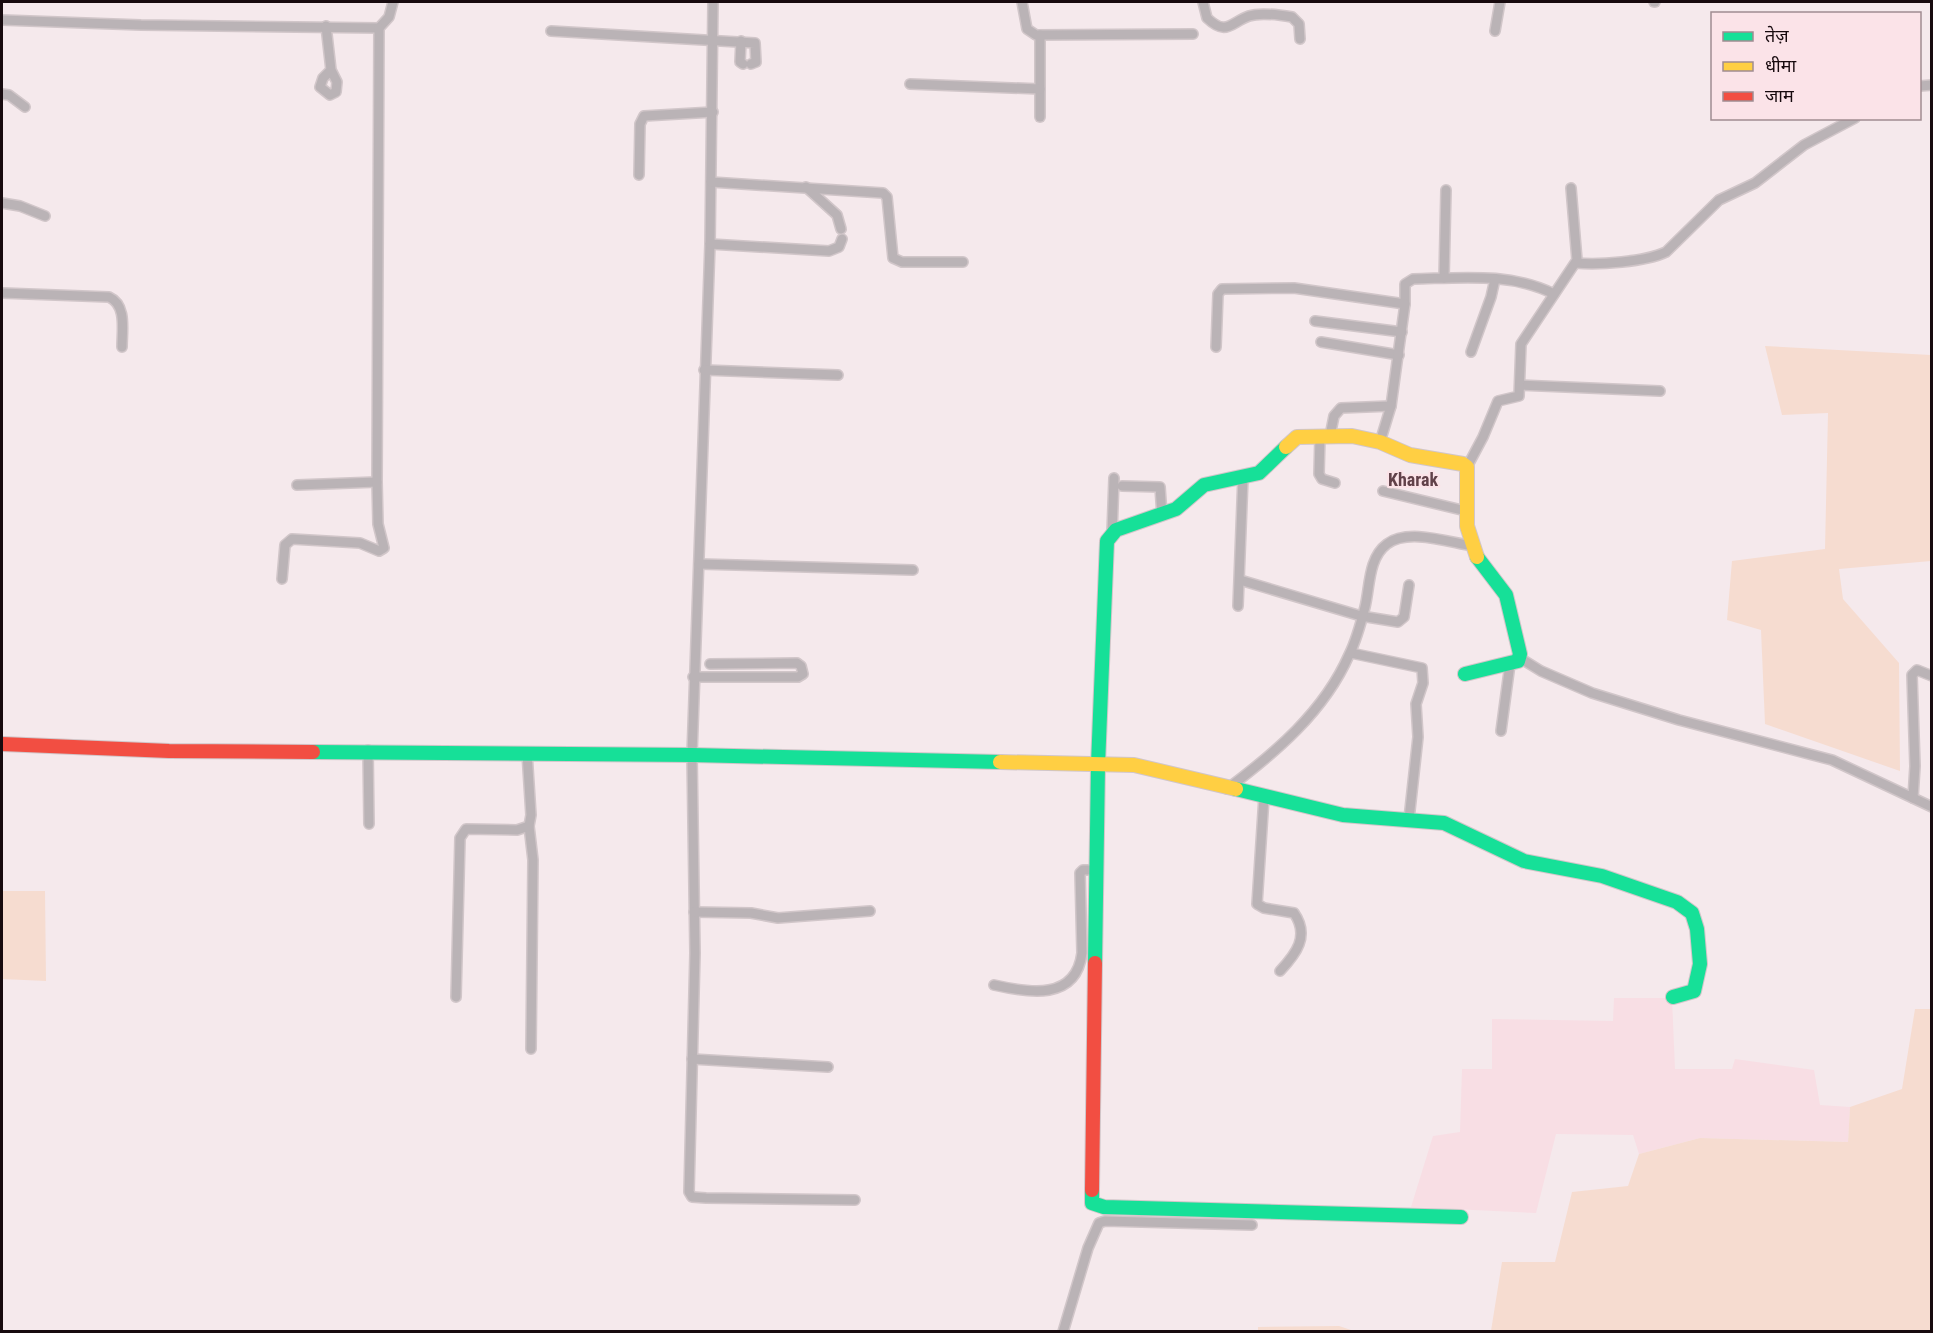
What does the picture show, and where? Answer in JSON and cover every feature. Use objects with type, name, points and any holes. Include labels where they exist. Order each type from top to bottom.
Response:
[{"type":"street","points":[[282,579],[285,545],[290,540],[360,543],[377,550],[383,549],[378,524],[377,482],[379,28],[390,15],[393,2]]},
{"type":"street","points":[[713,2],[710,244],[693,677],[694,912],[690,1195],[706,1198],[855,1200]]},
{"type":"street","points":[[1022,2],[1026,29],[1040,35],[1193,34]]},
{"type":"street","points":[[1203,2],[1207,18],[1220,27],[1231,27],[1253,15],[1292,17],[1299,24],[1300,39]]},
{"type":"street","points":[[1495,31],[1500,2]]},
{"type":"street","points":[[2,20],[141,25],[379,28]]},
{"type":"street","points":[[326,26],[331,70]]},
{"type":"street","points":[[551,31],[714,39],[741,41],[756,43],[756,63],[740,62],[741,41]]},
{"type":"street","points":[[1040,35],[1040,117]]},
{"type":"street","points":[[910,84],[1040,88]]},
{"type":"street","points":[[2,94],[9,95],[25,107]]},
{"type":"street","points":[[639,175],[640,124],[644,116],[713,112]]},
{"type":"street","points":[[1576,263],[1611,263],[1654,257],[1666,252],[1719,200],[1755,183],[1804,145],[1851,120]]},
{"type":"street","points":[[711,182],[883,193],[887,197],[893,258],[902,262],[963,262]]},
{"type":"street","points":[[710,244],[829,251],[839,247],[842,234],[837,215],[806,187]]},
{"type":"street","points":[[1501,732],[1515,661],[1507,597],[1501,585],[1478,560],[1472,546],[1466,511],[1467,467],[1484,437],[1496,404],[1503,398],[1519,396],[1521,344],[1576,263],[1571,188]]},
{"type":"street","points":[[1444,278],[1446,190]]},
{"type":"street","points":[[2,203],[20,206],[45,216]]},
{"type":"street","points":[[1380,442],[1391,406],[1402,332],[1405,284],[1409,280],[1495,279],[1530,283],[1554,294]]},
{"type":"street","points":[[1471,352],[1495,279]]},
{"type":"street","points":[[1216,347],[1218,294],[1222,289],[1294,288],[1405,304]]},
{"type":"street","points":[[2,293],[100,295],[114,299],[122,313],[122,347]]},
{"type":"street","points":[[1315,321],[1402,332]]},
{"type":"street","points":[[1321,342],[1399,355]]},
{"type":"street","points":[[704,370],[838,375]]},
{"type":"street","points":[[1520,385],[1660,391]]},
{"type":"street","points":[[1335,483],[1322,479],[1319,474],[1325,436],[1334,416],[1341,408],[1391,406]]},
{"type":"street","points":[[1112,533],[1180,507],[1204,485],[1263,471],[1295,437],[1352,436],[1380,442],[1410,455],[1459,463],[1467,467]]},
{"type":"street","points":[[1238,606],[1243,477]]},
{"type":"street","points":[[1114,478],[1112,533],[1107,541],[1098,765],[1091,1199],[1094,1205],[1252,1212],[1461,1217]]},
{"type":"street","points":[[297,485],[377,482]]},
{"type":"street","points":[[1122,486],[1160,487],[1162,515]]},
{"type":"street","points":[[1383,491],[1432,505],[1466,511]]},
{"type":"street","points":[[1227,789],[1270,757],[1336,681],[1350,653],[1361,616],[1367,582],[1387,544],[1409,537],[1472,546]]},
{"type":"street","points":[[699,564],[914,570]]},
{"type":"street","points":[[1240,580],[1361,616],[1401,622],[1409,585]]},
{"type":"street","points":[[1350,653],[1422,668],[1423,682],[1416,704],[1418,737],[1409,819]]},
{"type":"street","points":[[1465,674],[1515,661],[1592,693],[1679,720],[1832,760],[1932,807]]},
{"type":"street","points":[[693,677],[798,677],[803,674],[801,666],[797,663],[710,664]]},
{"type":"street","points":[[1913,798],[1915,766],[1912,672],[1917,670],[1932,676]]},
{"type":"street","points":[[2,744],[169,751],[368,750],[692,754],[1150,767],[1227,789],[1343,815],[1409,819],[1456,826],[1512,858],[1602,876],[1686,906],[1697,927],[1697,987],[1691,993],[1673,997]]},
{"type":"street","points":[[368,750],[369,824]]},
{"type":"street","points":[[527,753],[531,815],[529,826],[533,860],[531,1049]]},
{"type":"street","points":[[1264,797],[1257,904],[1264,908],[1294,913],[1301,932],[1301,946],[1280,971]]},
{"type":"street","points":[[456,997],[461,833],[466,829],[517,830],[529,826]]},
{"type":"street","points":[[994,985],[1019,991],[1047,990],[1064,986],[1073,978],[1081,964],[1082,953],[1081,871],[1098,870]]},
{"type":"street","points":[[694,912],[751,913],[777,918],[870,911]]},
{"type":"street","points":[[692,1059],[828,1067]]},
{"type":"street","points":[[1063,1332],[1088,1248],[1099,1223],[1105,1221],[1252,1225]]},
{"type":"shaded area","points":[[1765,346],[1931,355],[1931,561],[1839,569],[1843,599],[1899,663],[1900,771],[1765,724],[1761,630],[1727,620],[1732,561],[1825,549],[1828,413],[1782,415]]},
{"type":"shaded area","points":[[2,891],[45,891],[46,981],[2,979]]},
{"type":"shaded area","points":[[1614,998],[1672,998],[1675,1069],[1732,1069],[1735,1059],[1814,1070],[1820,1105],[1850,1107],[1848,1142],[1700,1138],[1639,1154],[1633,1135],[1556,1134],[1536,1213],[1411,1207],[1433,1136],[1460,1132],[1462,1069],[1492,1069],[1492,1019],[1613,1021]]},
{"type":"shaded area","points":[[1915,1009],[1931,1009],[1931,1331],[1491,1331],[1502,1262],[1555,1262],[1572,1192],[1628,1186],[1639,1154],[1700,1138],[1848,1142],[1850,1107],[1902,1089]]},
{"type":"shaded area","points":[[1339,1326],[1354,1331],[1258,1331],[1258,1327]]},
{"type":"traffic: fast","points":[[1095,963],[1098,765],[1107,541],[1116,530],[1176,509],[1204,485],[1259,473],[1286,447]]},
{"type":"traffic: fast","points":[[1465,674],[1518,661],[1520,654],[1506,595],[1477,557]]},
{"type":"traffic: fast","points":[[313,752],[692,755],[1000,762]]},
{"type":"traffic: fast","points":[[1236,789],[1343,815],[1444,823],[1524,861],[1602,876],[1677,902],[1692,913],[1697,929],[1700,964],[1694,991],[1673,997]]},
{"type":"traffic: fast","points":[[1092,1190],[1092,1203],[1104,1207],[1461,1217]]},
{"type":"traffic: slow","points":[[1286,447],[1297,437],[1352,436],[1380,442],[1410,455],[1463,464],[1467,467],[1467,526],[1477,557]]},
{"type":"traffic: slow","points":[[1000,762],[1134,765],[1236,789]]},
{"type":"traffic: jam","points":[[2,744],[169,751],[313,752]]},
{"type":"traffic: jam","points":[[1092,1190],[1095,963]]},
{"type":"district","name":"Kharak","points":[[1413,479]]}]
